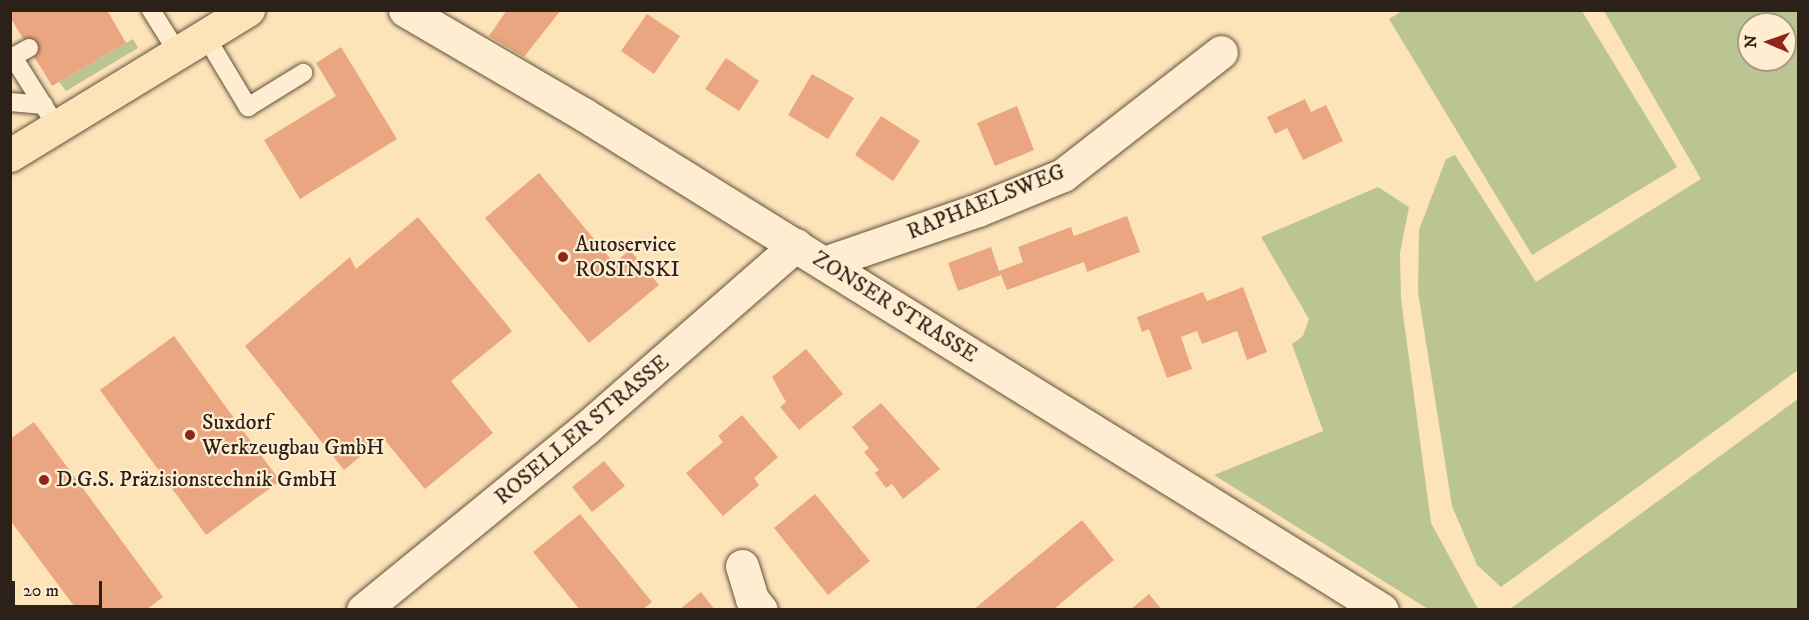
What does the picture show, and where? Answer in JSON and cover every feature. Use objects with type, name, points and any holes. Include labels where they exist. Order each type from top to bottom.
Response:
[{"type":"main road","points":[[10,155],[51,116],[178,53],[248,10]]},
{"type":"street","name":"ZONSER STRASSE","points":[[405,10],[583,114],[1382,609]]},
{"type":"street","name":"RAPHAELSWEG","points":[[824,263],[978,210],[1063,175],[1221,52]]},
{"type":"street","name":"ROSELLER STRASSE","points":[[363,609],[585,429],[796,245]]},
{"type":"street","points":[[742,566],[752,599],[761,609]]},
{"type":"lane","points":[[151,10],[178,53]]},
{"type":"lane","points":[[206,37],[248,107],[303,73]]},
{"type":"lane","points":[[29,48],[13,57],[51,116]]},
{"type":"lane","points":[[10,102],[51,116]]},
{"type":"green space","points":[[1402,11],[1582,11],[1677,167],[1532,255],[1389,19]]},
{"type":"green space","points":[[1604,11],[1798,11],[1798,370],[1501,587],[1477,565],[1452,506],[1418,292],[1419,230],[1446,159],[1455,155],[1536,282],[1701,179]]},
{"type":"green space","points":[[133,39],[138,48],[66,91],[59,82]]},
{"type":"green space","points":[[1378,187],[1409,207],[1400,253],[1401,299],[1431,523],[1478,609],[1428,609],[1214,475],[1323,431],[1292,344],[1303,336],[1309,319],[1261,237]]},
{"type":"green space","points":[[1798,399],[1798,609],[1510,609]]},
{"type":"building","points":[[10,10],[107,10],[126,43],[52,86],[10,17]]},
{"type":"building","points":[[507,10],[561,10],[524,57],[489,36]]},
{"type":"building","points":[[647,14],[680,36],[654,74],[621,51]]},
{"type":"building","points":[[341,47],[397,139],[300,199],[264,140],[336,96],[316,63]]},
{"type":"building","points":[[726,58],[759,81],[739,111],[705,89]]},
{"type":"building","points":[[812,74],[854,98],[828,139],[788,115]]},
{"type":"building","points":[[1305,99],[1311,112],[1326,105],[1343,141],[1303,160],[1287,128],[1275,134],[1267,117]]},
{"type":"building","points":[[1017,106],[1034,150],[995,166],[977,123]]},
{"type":"building","points":[[881,116],[920,141],[893,181],[855,155]]},
{"type":"building","name":"Autoservice ROSINSKI","points":[[539,173],[614,263],[630,250],[659,285],[589,343],[485,218]]},
{"type":"building","points":[[1127,216],[1140,252],[1087,272],[1084,262],[1007,290],[1001,275],[958,291],[948,263],[991,247],[999,271],[1023,262],[1018,247],[1071,227],[1074,236]]},
{"type":"building","points":[[418,217],[512,331],[451,381],[493,433],[425,489],[383,438],[344,470],[245,346],[350,257],[356,269]]},
{"type":"building","points":[[1243,287],[1267,352],[1247,360],[1237,331],[1202,344],[1197,331],[1181,337],[1192,369],[1167,378],[1149,329],[1142,332],[1137,317],[1203,292],[1207,301]]},
{"type":"building","name":"Suxdorf Werkzeugbau GmbH","points":[[174,336],[280,481],[206,535],[100,390]]},
{"type":"building","points":[[806,349],[843,394],[799,430],[780,407],[786,402],[772,377]]},
{"type":"building","points":[[881,403],[940,469],[903,499],[892,484],[886,488],[875,473],[879,470],[864,452],[869,448],[852,427]]},
{"type":"building","points":[[742,415],[778,457],[754,478],[759,485],[723,516],[686,473],[723,442],[718,436]]},
{"type":"building","name":"D.G.S. Präzisionstechnik GmbH","points":[[34,422],[163,597],[146,610],[77,610],[10,520],[10,439]]},
{"type":"building","points":[[604,461],[625,486],[592,512],[572,487]]},
{"type":"building","points":[[815,494],[870,561],[828,595],[774,528]]},
{"type":"building","points":[[580,514],[652,602],[642,610],[580,610],[533,552]]},
{"type":"building","points":[[1082,520],[1114,560],[1053,610],[973,610]]},
{"type":"building","points":[[701,592],[715,610],[679,610]]},
{"type":"building","points":[[1149,594],[1162,610],[1130,610]]},
{"type":"place","name":"Autoservice ROSINSKI","points":[[563,257]]},
{"type":"place","name":"Suxdorf Werkzeugbau GmbH","points":[[190,435]]},
{"type":"place","name":"D.G.S. Präzisionstechnik GmbH","points":[[44,480]]}]
